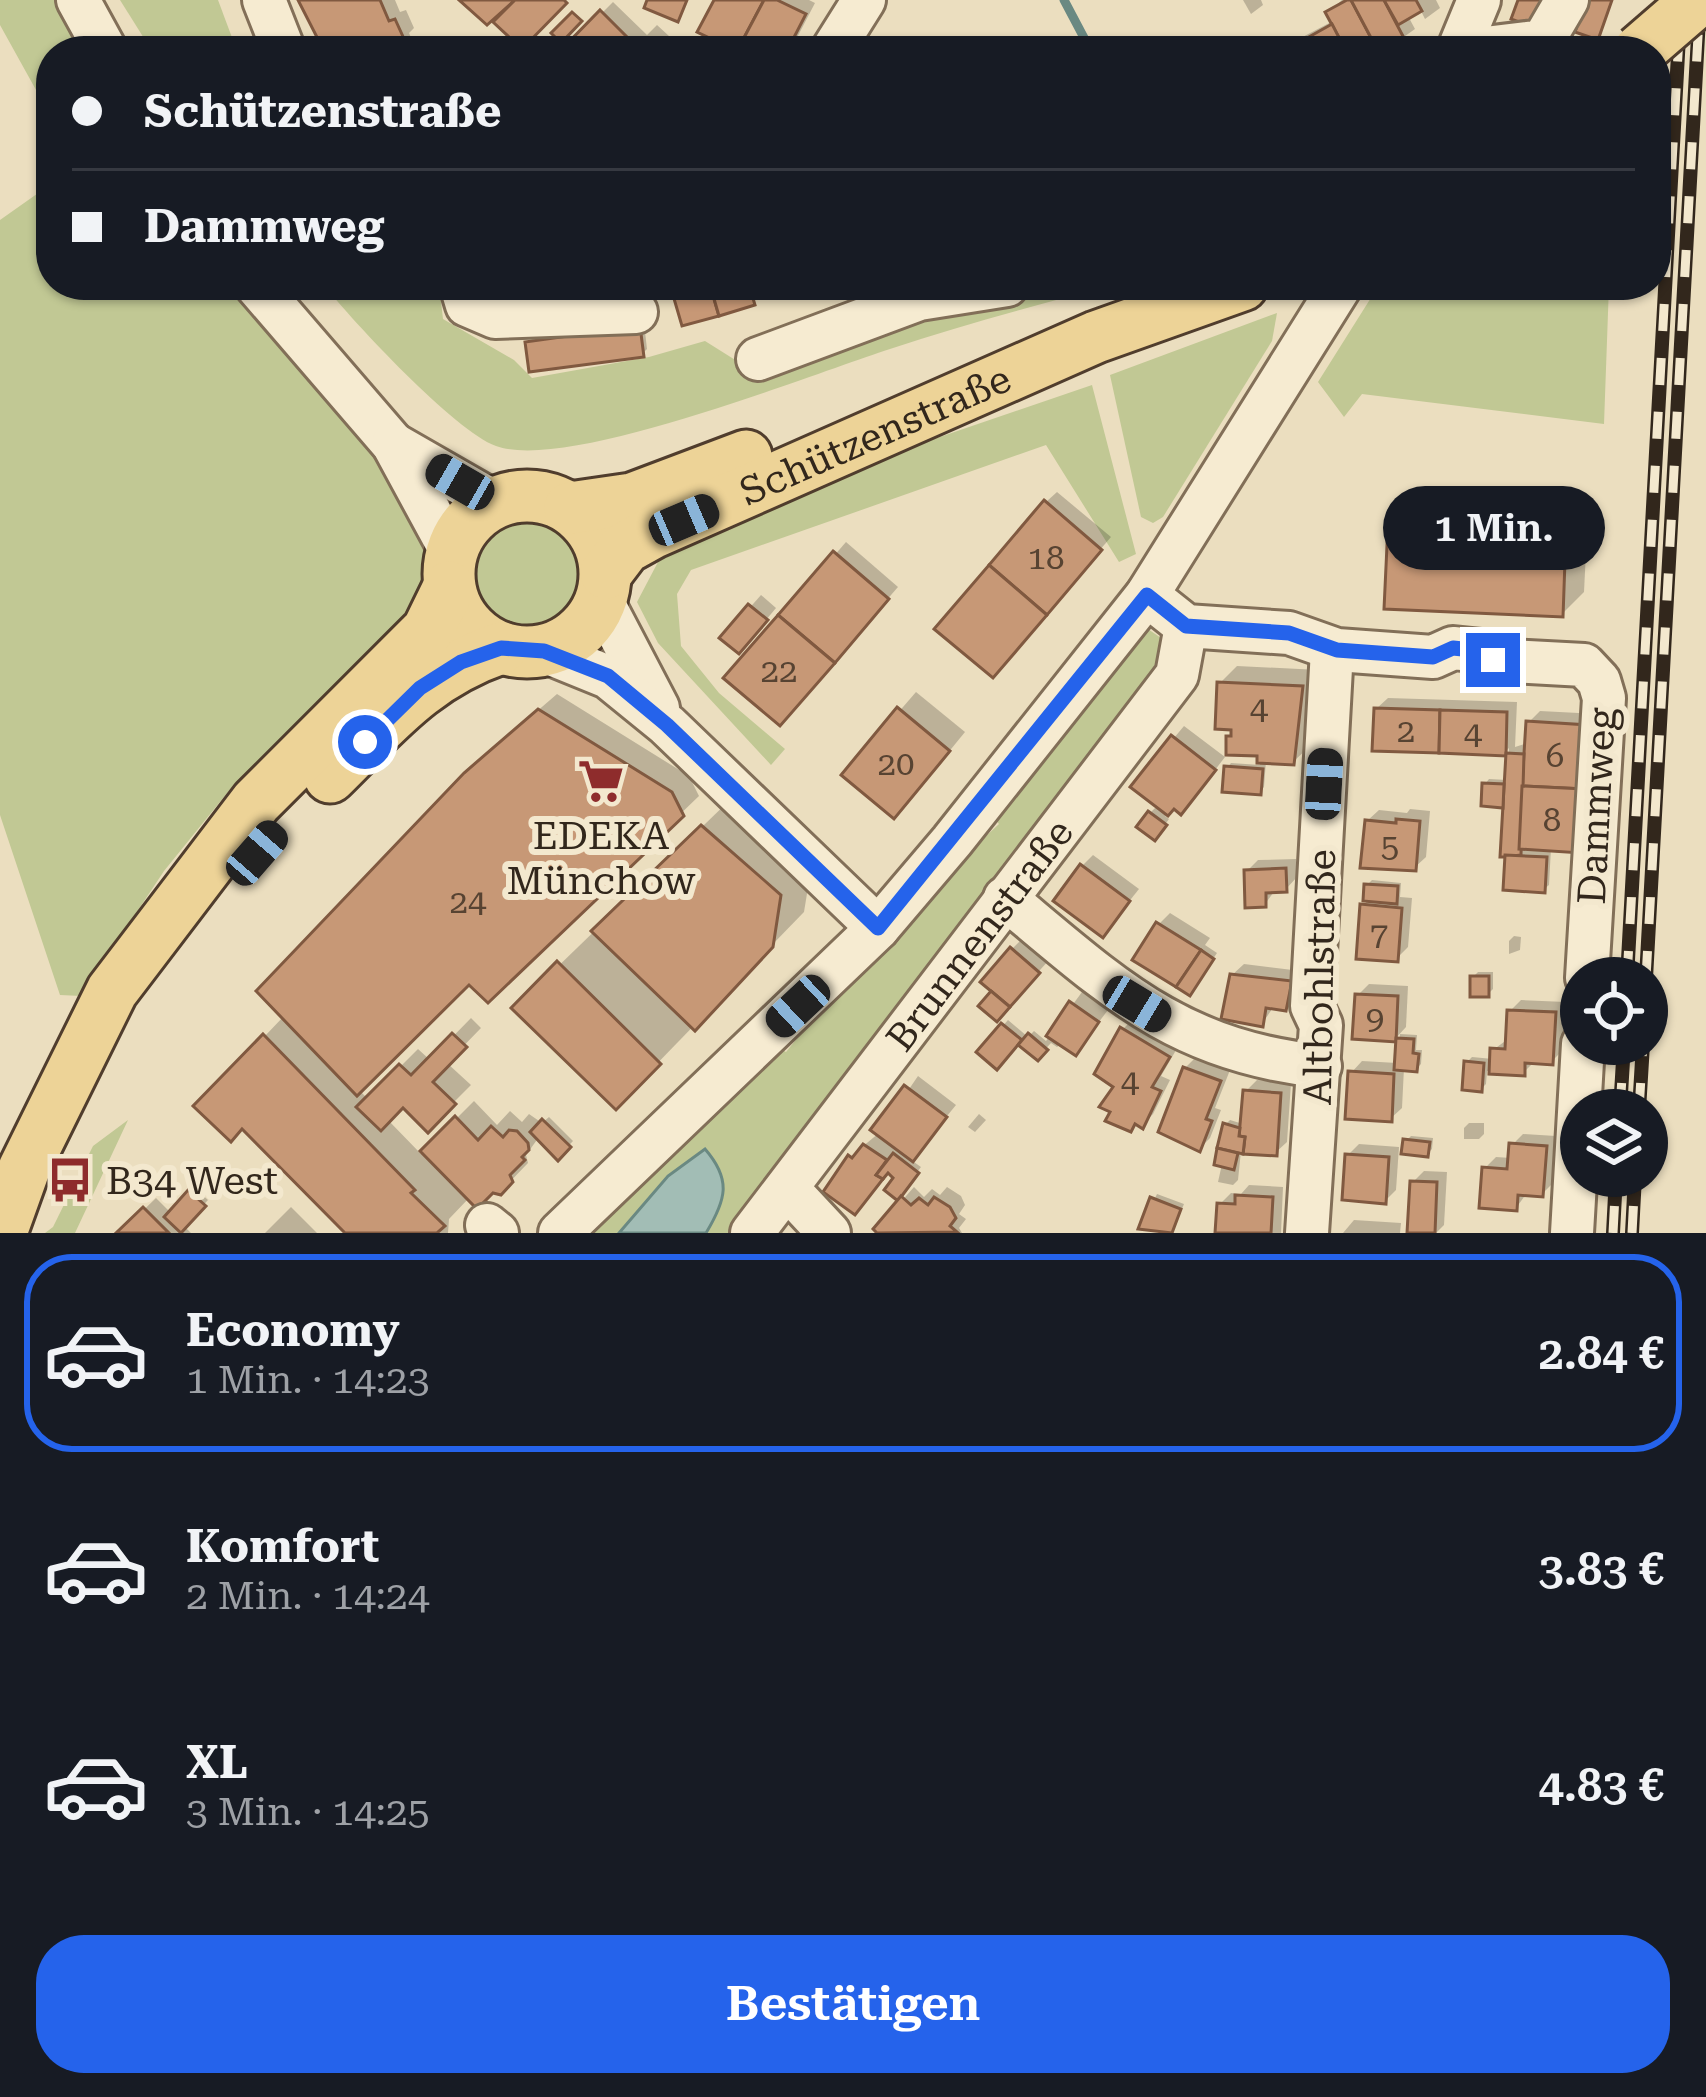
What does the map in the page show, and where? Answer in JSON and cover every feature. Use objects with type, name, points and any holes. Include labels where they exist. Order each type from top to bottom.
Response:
[{"type":"main road","points":[[1657,36],[1698,0]]},
{"type":"main road","name":"Schützenstraße","points":[[604,586],[625,548],[652,533],[1087,341],[1202,300]]},
{"type":"main road","name":"Schützenstraße","points":[[570,508],[632,499],[700,476],[922,384],[1087,341]]},
{"type":"main road","points":[[1,1233],[24,1169],[112,991],[176,901],[256,802],[428,630],[460,531],[494,502],[519,495],[545,497],[570,508],[589,525],[601,548],[604,586],[589,622],[569,640],[461,662],[420,688],[283,823],[83,1055]]},
{"type":"main road","points":[[450,569],[466,625],[522,650]]},
{"type":"street","points":[[78,0],[98,36]]},
{"type":"street","points":[[264,0],[278,36]]},
{"type":"street","points":[[841,36],[863,0]]},
{"type":"street","points":[[1465,36],[1479,0]]},
{"type":"street","points":[[1546,36],[1567,0]]},
{"type":"street","points":[[269,300],[393,444],[450,569]]},
{"type":"street","points":[[466,300],[495,317],[636,312]]},
{"type":"street","points":[[758,359],[916,300]]},
{"type":"street","points":[[560,1233],[642,1137],[878,928],[1017,761],[1147,595],[1332,300]]},
{"type":"street","points":[[393,444],[494,502]]},
{"type":"street","points":[[604,586],[667,725]]},
{"type":"street","points":[[1147,595],[1186,626]]},
{"type":"street","name":"Dammweg","points":[[1186,626],[1289,633],[1332,650],[1433,657],[1453,648],[1482,651],[1493,660],[1584,665],[1599,681],[1604,698],[1588,957]]},
{"type":"street","name":"Brunnenstraße","points":[[752,1233],[1177,675],[1186,626]]},
{"type":"street","points":[[522,650],[608,676],[667,725],[878,928]]},
{"type":"street","name":"Altbohlstraße","points":[[1307,1233],[1320,1066],[1321,1025],[1312,1006],[1332,650]]},
{"type":"street","points":[[1005,898],[1137,1004],[1189,1034],[1267,1060],[1320,1066]]},
{"type":"street","points":[[1572,1233],[1582,1065]]},
{"type":"street","points":[[787,1188],[829,1233]]},
{"type":"green space","points":[[0,0],[57,0],[77,36],[36,36],[36,90],[0,25]]},
{"type":"green space","points":[[120,0],[218,0],[231,36],[143,36]]},
{"type":"green space","points":[[36,195],[36,300],[249,300],[393,477],[433,546],[427,596],[232,787],[164,871],[81,996],[60,995],[0,815],[0,220]]},
{"type":"green space","points":[[337,300],[441,300],[443,319],[514,360],[532,378],[649,357],[705,341],[756,373],[921,315],[992,300],[1057,300],[917,340],[631,434],[530,450],[496,446],[478,436],[380,348]]},
{"type":"green space","points":[[1370,300],[1608,300],[1604,424],[1362,394],[1344,417],[1318,382]]},
{"type":"green space","points":[[1277,313],[1272,341],[1163,517],[1153,523],[1141,517],[1110,375]]},
{"type":"green space","points":[[1092,385],[1136,554],[1119,562],[1046,445],[691,570],[677,594],[681,646],[719,693],[785,749],[771,765],[658,643],[637,602],[658,562],[690,542],[896,452]]},
{"type":"green space","points":[[526,514],[549,518],[569,531],[582,551],[586,574],[582,597],[569,617],[549,630],[526,634],[503,630],[483,617],[470,597],[466,574],[470,551],[483,531],[503,518]]},
{"type":"green space","points":[[1142,625],[1164,640],[1168,655],[738,1233],[589,1233],[777,1047],[786,1052],[972,824],[985,837],[999,824],[985,808],[1057,717],[1073,725]]},
{"type":"green space","points":[[128,1120],[75,1233],[45,1233],[53,1227],[93,1146]]},
{"type":"water","points":[[705,1149],[719,1171],[723,1190],[706,1233],[619,1233],[668,1176]]},
{"type":"building","points":[[298,0],[380,0],[389,21],[395,19],[403,36],[316,36]]},
{"type":"building","points":[[459,0],[515,0],[487,25]]},
{"type":"building","points":[[515,0],[567,3],[535,36],[508,36],[493,22]]},
{"type":"building","points":[[647,0],[687,0],[678,22],[644,8]]},
{"type":"building","points":[[714,0],[764,0],[745,36],[697,32]]},
{"type":"building","points":[[764,0],[777,0],[806,14],[795,36],[745,36]]},
{"type":"building","points":[[1351,0],[1370,36],[1338,36],[1325,12]]},
{"type":"building","points":[[1351,0],[1384,0],[1403,36],[1370,36]]},
{"type":"building","points":[[1384,0],[1416,0],[1422,11],[1398,25]]},
{"type":"building","points":[[1518,0],[1549,0],[1538,29],[1511,19]]},
{"type":"building","points":[[1586,0],[1612,0],[1599,36],[1575,32]]},
{"type":"building","points":[[600,10],[626,36],[575,36]]},
{"type":"building","points":[[572,12],[582,21],[568,36],[551,33]]},
{"type":"building","points":[[1332,24],[1338,36],[1311,36]]},
{"type":"building","points":[[674,300],[714,300],[719,316],[682,326]]},
{"type":"building","points":[[714,300],[754,300],[755,305],[719,316]]},
{"type":"building","points":[[640,326],[644,357],[529,372],[525,342]]},
{"type":"building","points":[[1044,500],[1102,550],[1047,615],[989,565]]},
{"type":"building","points":[[1388,524],[1566,532],[1563,617],[1384,609]]},
{"type":"building","points":[[833,551],[889,599],[835,663],[778,615]]},
{"type":"building","points":[[989,565],[1047,615],[993,678],[934,629]]},
{"type":"building","points":[[748,604],[768,620],[739,654],[719,638]]},
{"type":"building","points":[[778,615],[835,663],[780,726],[723,678]]},
{"type":"building","points":[[1217,682],[1303,686],[1294,765],[1226,755],[1226,736],[1231,736],[1231,730],[1215,729]]},
{"type":"building","points":[[897,707],[950,751],[894,819],[841,775]]},
{"type":"building","points":[[1374,708],[1440,710],[1439,753],[1372,751]]},
{"type":"building","points":[[538,709],[672,792],[684,816],[488,1003],[469,985],[357,1096],[256,991],[464,773]]},
{"type":"building","points":[[1440,710],[1507,712],[1506,756],[1439,753]]},
{"type":"building","points":[[1526,721],[1588,725],[1584,789],[1522,786]]},
{"type":"building","points":[[1171,735],[1216,770],[1181,815],[1174,809],[1168,816],[1130,787]]},
{"type":"building","points":[[1506,753],[1524,754],[1521,855],[1500,857]]},
{"type":"building","points":[[1224,766],[1263,769],[1261,795],[1222,792]]},
{"type":"building","points":[[1482,783],[1504,784],[1503,808],[1481,806]]},
{"type":"building","points":[[1522,786],[1584,789],[1581,853],[1519,849]]},
{"type":"building","points":[[1148,811],[1167,825],[1155,841],[1136,827]]},
{"type":"building","points":[[1396,819],[1420,821],[1416,871],[1360,868],[1365,820],[1396,823]]},
{"type":"building","points":[[701,825],[781,895],[773,947],[695,1031],[591,931]]},
{"type":"building","points":[[1505,855],[1547,857],[1545,893],[1503,890]]},
{"type":"building","points":[[1080,864],[1130,901],[1103,938],[1053,901]]},
{"type":"building","points":[[1286,868],[1287,892],[1266,893],[1266,907],[1245,908],[1244,870]]},
{"type":"building","points":[[1364,884],[1398,886],[1397,904],[1363,901]]},
{"type":"building","points":[[1360,904],[1402,908],[1398,962],[1356,959]]},
{"type":"building","points":[[1156,922],[1201,950],[1176,987],[1132,960]]},
{"type":"building","points":[[1010,947],[1040,973],[1010,1007],[980,982]]},
{"type":"building","points":[[1201,950],[1214,959],[1190,996],[1176,987]]},
{"type":"building","points":[[557,961],[661,1064],[616,1110],[511,1008]]},
{"type":"building","points":[[1230,974],[1292,981],[1286,1011],[1266,1008],[1263,1027],[1221,1019]]},
{"type":"building","points":[[1470,976],[1489,976],[1489,997],[1470,997]]},
{"type":"building","points":[[991,991],[1010,1007],[997,1022],[978,1006]]},
{"type":"building","points":[[1355,994],[1398,996],[1396,1042],[1352,1039]]},
{"type":"building","points":[[1069,1001],[1099,1022],[1076,1056],[1046,1036]]},
{"type":"building","points":[[1507,1010],[1556,1012],[1553,1065],[1525,1063],[1525,1076],[1489,1074],[1490,1048],[1505,1049]]},
{"type":"building","points":[[1001,1023],[1022,1040],[997,1070],[976,1052]]},
{"type":"building","points":[[1120,1027],[1170,1057],[1152,1087],[1161,1091],[1143,1129],[1135,1124],[1131,1132],[1105,1121],[1110,1112],[1099,1107],[1113,1087],[1094,1074]]},
{"type":"building","points":[[452,1033],[467,1047],[433,1082],[456,1104],[428,1133],[403,1108],[381,1131],[356,1107],[399,1064],[411,1075]]},
{"type":"building","points":[[1028,1033],[1048,1050],[1038,1061],[1018,1045]]},
{"type":"building","points":[[263,1034],[445,1226],[437,1233],[345,1233],[242,1129],[231,1142],[193,1106]]},
{"type":"building","points":[[1396,1038],[1414,1039],[1413,1053],[1419,1054],[1417,1072],[1394,1070]]},
{"type":"building","points":[[1464,1061],[1484,1063],[1482,1092],[1462,1090]]},
{"type":"building","points":[[1183,1067],[1221,1081],[1206,1119],[1212,1121],[1200,1152],[1158,1132]]},
{"type":"building","points":[[1348,1071],[1394,1074],[1392,1122],[1345,1119]]},
{"type":"building","points":[[904,1085],[947,1117],[913,1162],[870,1130]]},
{"type":"building","points":[[1243,1090],[1281,1093],[1277,1156],[1243,1154],[1245,1137],[1239,1136]]},
{"type":"building","points":[[455,1116],[478,1140],[491,1126],[503,1137],[509,1130],[517,1131],[528,1143],[525,1160],[510,1175],[513,1182],[477,1209],[420,1151]]},
{"type":"building","points":[[542,1119],[571,1147],[558,1161],[530,1132]]},
{"type":"building","points":[[1223,1123],[1240,1128],[1239,1136],[1245,1137],[1243,1154],[1217,1148]]},
{"type":"building","points":[[1403,1139],[1430,1142],[1428,1157],[1401,1154]]},
{"type":"building","points":[[1509,1143],[1547,1146],[1543,1197],[1518,1195],[1517,1211],[1479,1208],[1482,1167],[1507,1169]]},
{"type":"building","points":[[863,1144],[887,1160],[876,1175],[883,1179],[855,1215],[823,1192],[848,1155],[852,1158]]},
{"type":"building","points":[[1217,1148],[1238,1153],[1234,1170],[1214,1165]]},
{"type":"building","points":[[893,1153],[919,1173],[898,1201],[884,1190],[893,1178],[888,1173],[883,1179],[876,1175]]},
{"type":"building","points":[[1345,1154],[1389,1157],[1386,1204],[1342,1200]]},
{"type":"building","points":[[1410,1181],[1437,1182],[1435,1233],[1407,1233]]},
{"type":"building","points":[[188,1190],[206,1206],[181,1233],[164,1217]]},
{"type":"building","points":[[1235,1195],[1273,1197],[1271,1233],[1215,1233],[1217,1203],[1235,1204]]},
{"type":"building","points":[[901,1196],[911,1205],[919,1198],[928,1205],[934,1197],[950,1207],[956,1218],[950,1226],[957,1232],[877,1233],[873,1229]]},
{"type":"building","points":[[1150,1197],[1181,1209],[1172,1233],[1138,1229]]},
{"type":"building","points":[[143,1207],[169,1233],[116,1233]]},
{"type":"waterway","points":[[1064,0],[1083,36]]},
{"type":"railway","points":[[1671,181],[1681,0]]},
{"type":"railway","points":[[1647,957],[1700,0]]},
{"type":"railway","points":[[1628,957],[1664,300]]},
{"type":"railway","points":[[1621,1089],[1623,1065]]},
{"type":"railway","points":[[1640,1089],[1642,1065]]},
{"type":"railway","points":[[1613,1233],[1615,1197]]},
{"type":"railway","points":[[1632,1233],[1634,1197]]},
{"type":"place","name":"EDEKA Münchow","points":[[601,781]]},
{"type":"place","name":"B34 West","points":[[70,1180]]},
{"type":"route","points":[[365,742],[420,688],[461,662],[501,648],[544,651],[608,676],[667,725],[878,928],[1024,753],[1147,595],[1186,626],[1289,633],[1332,650],[1433,657],[1453,648],[1482,651],[1493,660]]}]
